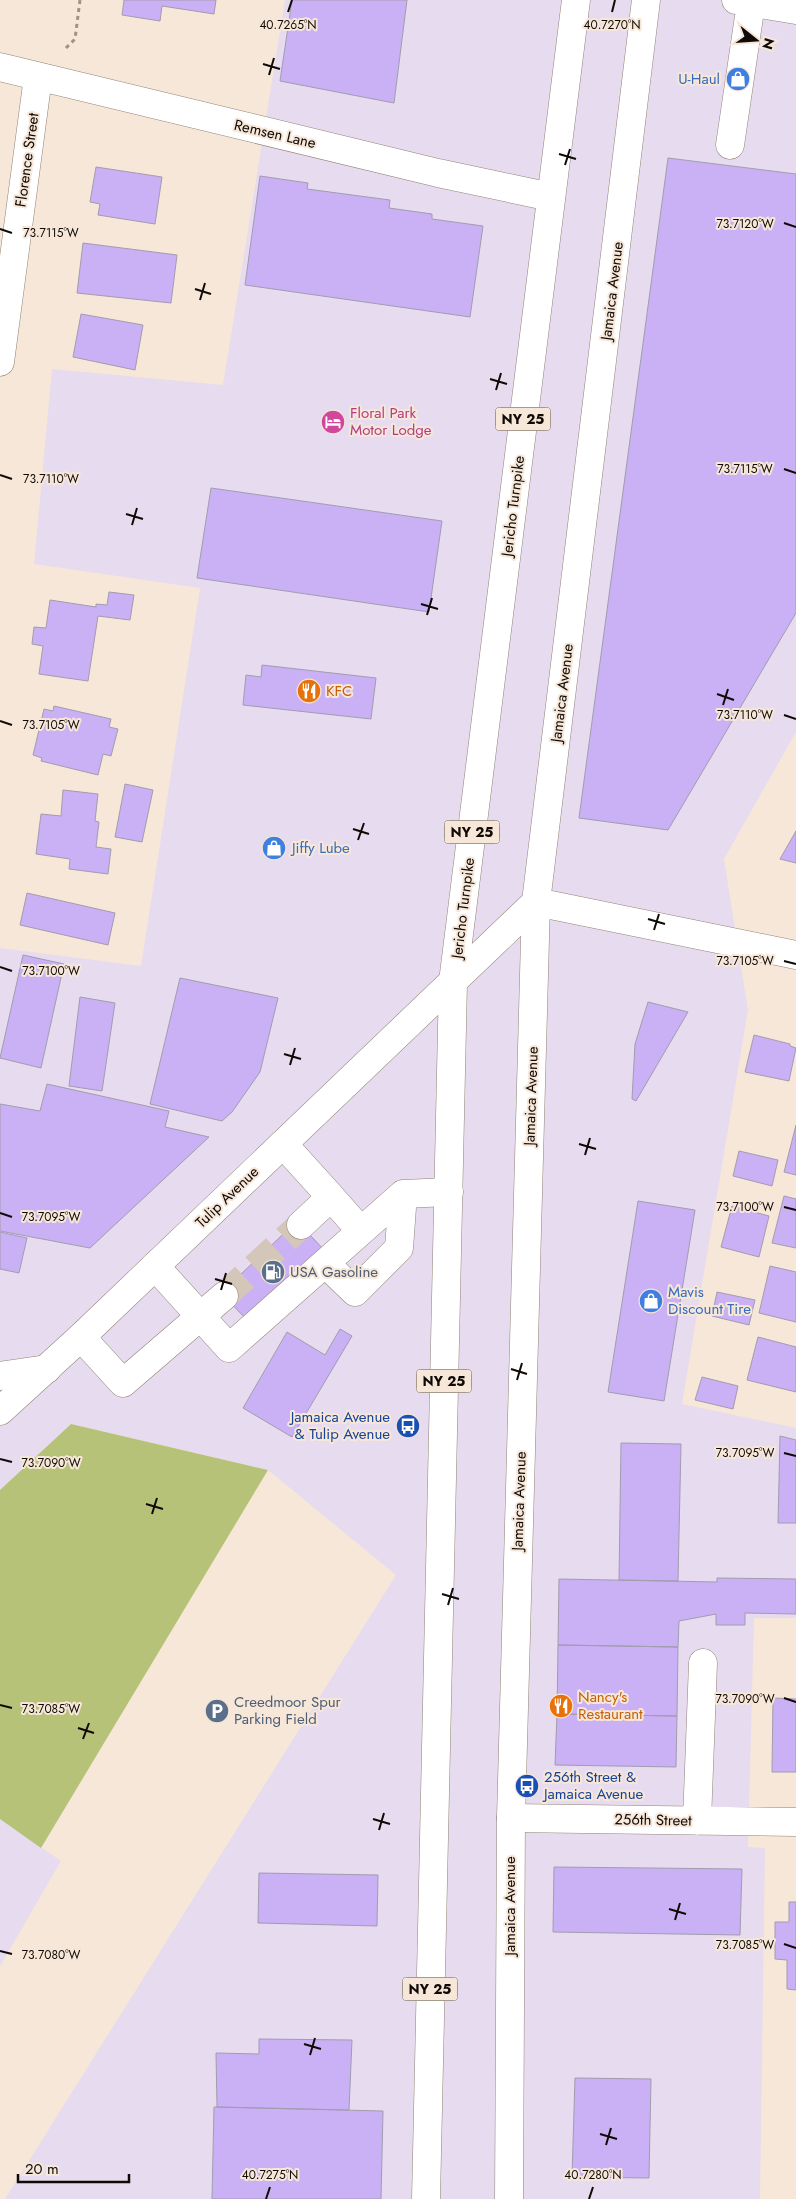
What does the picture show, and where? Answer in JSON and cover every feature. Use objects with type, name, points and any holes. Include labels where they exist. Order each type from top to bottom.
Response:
[{"type":"main road","name":"Jericho Turnpike","points":[[453,982],[576,0]]},
{"type":"main road","name":"Jamaica Avenue","points":[[509,2199],[511,1818],[536,902],[646,0]]},
{"type":"main road","points":[[730,145],[743,1],[796,10]]},
{"type":"main road","name":"Remsen Lane","points":[[0,68],[457,177],[551,197]]},
{"type":"main road","name":"Florence Street","points":[[0,362],[38,77]]},
{"type":"main road","points":[[536,902],[796,955]]},
{"type":"main road","name":"Tulip Avenue","points":[[0,1411],[81,1337],[536,902]]},
{"type":"main road","name":"NY 25","points":[[426,2199],[453,982]]},
{"type":"main road","points":[[283,1144],[361,1231]]},
{"type":"main road","points":[[155,1266],[229,1348],[403,1194],[449,1192]]},
{"type":"main road","points":[[325,1263],[355,1292],[399,1248],[403,1194]]},
{"type":"main road","points":[[301,1225],[331,1197]]},
{"type":"main road","points":[[81,1337],[123,1383],[224,1296]]},
{"type":"main road","points":[[0,1376],[47,1369]]},
{"type":"main road","points":[[697,1821],[703,1663]]},
{"type":"main road","name":"256th Street","points":[[511,1818],[796,1822]]},
{"type":"path","points":[[38,77],[75,39],[80,0]]},
{"type":"shaded area","points":[[285,0],[796,0],[796,732],[724,859],[748,1010],[682,1404],[796,1428],[796,1618],[754,1618],[748,1847],[765,1848],[760,2199],[5,2199],[396,1575],[268,1470],[71,1424],[0,1490],[0,948],[141,966],[200,588],[34,564],[52,369],[223,385]]},
{"type":"shaded area","points":[[0,1819],[61,1861],[0,1966]]},
{"type":"green space","points":[[71,1424],[268,1470],[41,1848],[0,1819],[0,1490]]},
{"type":"building","points":[[124,0],[216,0],[214,14],[162,6],[160,21],[122,15]]},
{"type":"building","points":[[292,0],[407,0],[394,103],[280,81]]},
{"type":"building","points":[[668,158],[796,174],[796,613],[668,830],[579,818]]},
{"type":"building","points":[[96,167],[162,177],[155,224],[98,215],[100,204],[90,202]]},
{"type":"building","points":[[260,176],[308,183],[307,189],[390,200],[389,208],[432,214],[432,219],[483,226],[470,317],[245,285]]},
{"type":"building","points":[[83,243],[177,255],[171,303],[77,293]]},
{"type":"building","points":[[81,314],[143,325],[135,370],[73,357]]},
{"type":"building","points":[[211,488],[442,521],[429,612],[197,578]]},
{"type":"building","points":[[109,592],[134,595],[130,620],[98,616],[88,681],[39,674],[43,646],[32,644],[34,627],[46,628],[50,600],[96,607],[96,604],[107,605]]},
{"type":"building","name":"KFC","points":[[262,665],[376,678],[371,719],[243,705],[246,675],[261,677]]},
{"type":"building","points":[[54,706],[111,719],[109,727],[118,729],[111,756],[103,754],[98,775],[41,761],[42,758],[33,755],[44,709],[53,711]]},
{"type":"building","points":[[125,784],[153,790],[142,842],[115,837]]},
{"type":"building","points":[[63,790],[98,794],[95,821],[99,822],[96,847],[111,849],[108,874],[69,869],[70,859],[36,854],[41,814],[61,816]]},
{"type":"building","points":[[796,831],[796,863],[780,859]]},
{"type":"building","points":[[27,893],[115,913],[108,945],[20,925]]},
{"type":"building","points":[[23,955],[64,964],[41,1068],[0,1058]]},
{"type":"building","points":[[180,978],[278,998],[260,1072],[232,1112],[222,1121],[150,1104]]},
{"type":"building","points":[[80,997],[115,1003],[102,1091],[69,1086]]},
{"type":"building","points":[[648,1002],[688,1012],[636,1101],[632,1099],[635,1044]]},
{"type":"building","points":[[754,1035],[790,1044],[790,1046],[796,1048],[789,1081],[745,1072]]},
{"type":"building","points":[[47,1084],[169,1111],[165,1127],[209,1137],[90,1248],[0,1231],[0,1104],[40,1111]]},
{"type":"building","points":[[796,1125],[796,1175],[784,1172]]},
{"type":"building","points":[[739,1151],[778,1160],[772,1186],[733,1176]]},
{"type":"building","points":[[784,1196],[796,1199],[796,1248],[772,1243]]},
{"type":"building","name":"Mavis Discount Tire","points":[[638,1201],[695,1210],[664,1401],[608,1392]]},
{"type":"building","points":[[732,1206],[769,1216],[759,1257],[721,1247]]},
{"type":"building","name":"USA Gasoline","points":[[297,1221],[325,1251],[249,1322],[221,1293]]},
{"type":"building","points":[[0,1232],[27,1238],[19,1273],[0,1269]]},
{"type":"building","points":[[770,1266],[796,1272],[796,1322],[759,1313]]},
{"type":"building","points":[[717,1292],[755,1300],[749,1325],[712,1316]]},
{"type":"building","points":[[340,1329],[352,1336],[292,1437],[243,1408],[287,1332],[325,1355]]},
{"type":"building","points":[[758,1337],[796,1347],[796,1392],[747,1380]]},
{"type":"building","points":[[702,1377],[738,1386],[733,1409],[695,1400]]},
{"type":"building","points":[[780,1436],[796,1440],[796,1523],[778,1523]]},
{"type":"building","points":[[621,1443],[681,1444],[678,1581],[619,1580]]},
{"type":"building","points":[[717,1578],[796,1579],[796,1614],[745,1613],[745,1625],[716,1625],[716,1614],[679,1621],[678,1647],[558,1645],[559,1579],[717,1582]]},
{"type":"building","points":[[558,1645],[678,1647],[677,1716],[557,1714]]},
{"type":"building","points":[[773,1698],[796,1699],[796,1772],[772,1772]]},
{"type":"building","points":[[557,1714],[677,1716],[676,1767],[555,1765]]},
{"type":"building","points":[[554,1867],[742,1869],[740,1935],[553,1932]]},
{"type":"building","points":[[259,1873],[378,1875],[377,1926],[258,1923]]},
{"type":"building","points":[[789,1902],[796,1902],[796,1990],[787,1989],[787,1960],[775,1959],[775,1922],[789,1922]]},
{"type":"building","points":[[259,2039],[352,2040],[349,2110],[217,2107],[216,2053],[259,2054]]},
{"type":"building","points":[[575,2078],[651,2079],[649,2178],[572,2177]]},
{"type":"building","points":[[214,2107],[383,2111],[381,2199],[212,2199]]},
{"type":"tunnel","points":[[224,1296],[301,1225]]},
{"type":"place","name":"U-Haul","points":[[738,79]]},
{"type":"place","name":"Floral Park Motor Lodge","points":[[333,422]]},
{"type":"place","name":"KFC","points":[[309,691]]},
{"type":"place","name":"Jiffy Lube","points":[[274,848]]},
{"type":"place","name":"USA Gasoline","points":[[273,1272]]},
{"type":"place","name":"Mavis Discount Tire","points":[[651,1301]]},
{"type":"place","name":"Jamaica Avenue & Tulip Avenue","points":[[408,1426]]},
{"type":"place","name":"Nancy's Restaurant","points":[[561,1706]]},
{"type":"place","name":"Creedmoor Spur Parking Field","points":[[217,1711]]},
{"type":"place","name":"256th Street & Jamaica Avenue","points":[[527,1786]]}]
